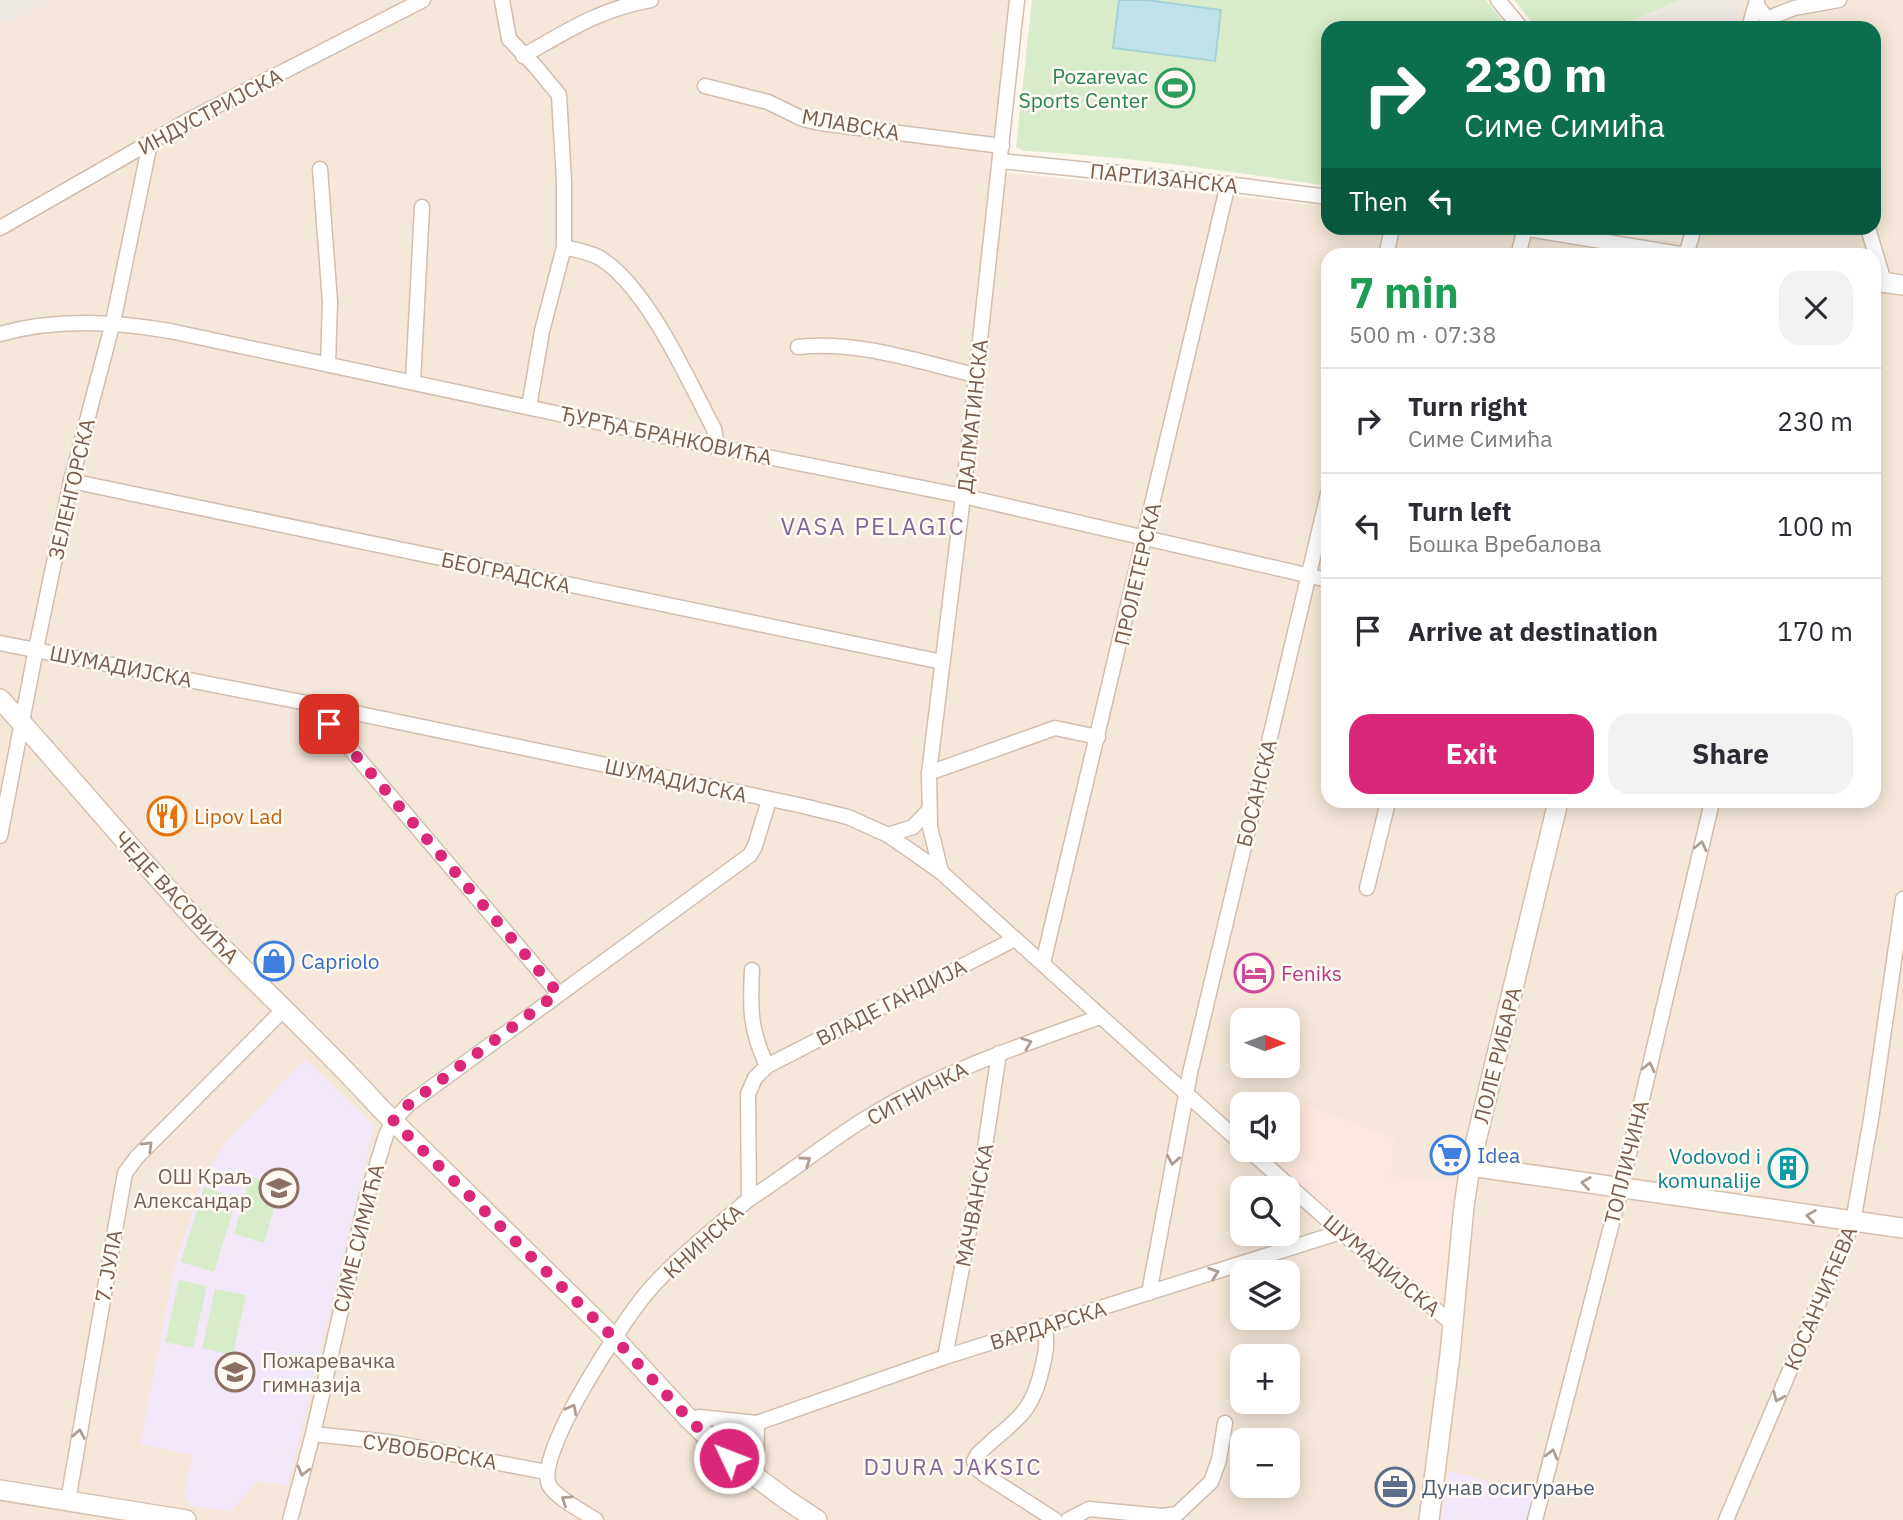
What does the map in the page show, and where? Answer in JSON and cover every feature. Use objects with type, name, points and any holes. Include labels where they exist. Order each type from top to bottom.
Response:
[{"type":"street","name":"ИНДУСТРИЈСКА","points":[[0,228],[189,120],[423,0]]},
{"type":"street","points":[[502,0],[509,39],[559,95],[564,182],[564,247],[542,331],[529,407]]},
{"type":"street","points":[[523,55],[611,10],[651,0]]},
{"type":"street","name":"ДАЛМАТИНСКА","points":[[941,872],[930,827],[929,773],[963,496],[1017,0]]},
{"type":"street","points":[[1498,0],[1515,21]]},
{"type":"street","points":[[1775,21],[1794,8],[1839,0]]},
{"type":"street","points":[[1757,2],[1771,21]]},
{"type":"street","points":[[1751,21],[1757,2]]},
{"type":"street","name":"МЛАВСКА","points":[[705,86],[768,102],[803,119],[820,123],[1001,153]]},
{"type":"street","name":"ЗЕЛЕНГОРСКА","points":[[0,836],[71,481],[113,322],[150,143]]},
{"type":"street","name":"ПАРТИЗАНСКА","points":[[1001,153],[1321,196]]},
{"type":"street","points":[[320,169],[330,302],[328,364]]},
{"type":"street","name":"ПРОЛЕТЕРСКА","points":[[1043,963],[1228,184]]},
{"type":"street","points":[[413,382],[422,207]]},
{"type":"street","points":[[1598,235],[1656,248]]},
{"type":"street","points":[[564,247],[600,258],[620,275],[647,309],[714,429],[716,447]]},
{"type":"street","points":[[1881,266],[1887,283]]},
{"type":"street","name":"ЂУРЂА БРАНКОВИЋА","points":[[0,334],[45,324],[113,322],[170,331],[716,447],[963,496],[1321,578]]},
{"type":"street","points":[[798,346],[827,345],[875,351],[976,375]]},
{"type":"street","name":"БЕОГРАДСКА","points":[[71,481],[942,662]]},
{"type":"street","name":"БОСАНСКА","points":[[1149,1293],[1185,1093],[1321,524]]},
{"type":"street","name":"ШУМАДИЈСКА","points":[[0,643],[312,704],[848,817],[888,835],[941,872],[1230,1133]]},
{"type":"street","name":"ЧЕДЕ ВАСОВИЋА","points":[[0,699],[194,918],[393,1121],[615,1339],[689,1419],[725,1454],[817,1520]]},
{"type":"street","points":[[312,704],[558,993]]},
{"type":"street","points":[[929,773],[1055,728],[1098,737]]},
{"type":"street","name":"СИМЕ СИМИЋА","points":[[290,1520],[313,1434],[366,1200],[380,1151],[393,1121],[409,1104],[750,855],[769,800]]},
{"type":"street","points":[[1367,888],[1387,808]]},
{"type":"street","name":"ЛОЛЕ РИБАРА","points":[[1429,1520],[1470,1166],[1557,808]]},
{"type":"street","name":"ТОПЛИЧИНА","points":[[1535,1520],[1621,1188],[1711,808]]},
{"type":"street","points":[[888,835],[913,827],[929,810]]},
{"type":"street","name":"КОСАНЧИЋЕВА","points":[[1726,1520],[1853,1222],[1872,1113],[1903,899]]},
{"type":"street","name":"ВЛАДЕ ГАНДИЈА","points":[[767,1066],[1015,939]]},
{"type":"street","points":[[752,970],[754,1034],[767,1066]]},
{"type":"street","name":"7. ЈУЛА","points":[[68,1501],[125,1173],[137,1157],[284,1009]]},
{"type":"street","name":"СИТНИЧКА","points":[[749,1199],[871,1115],[939,1078],[999,1053],[1100,1017]]},
{"type":"street","name":"МАЧВАНСКА","points":[[945,1357],[985,1147],[999,1053]]},
{"type":"street","name":"КНИНСКА","points":[[615,1339],[649,1290],[705,1236],[749,1199],[748,1094],[755,1078],[767,1066]]},
{"type":"street","name":"ШУМАДИЈСКА","points":[[1262,1162],[1341,1232],[1453,1324]]},
{"type":"street","points":[[1470,1166],[1903,1228]]},
{"type":"street","name":"ВАРДАРСКА","points":[[689,1419],[699,1417],[757,1423],[945,1357],[1341,1232]]},
{"type":"street","points":[[1044,1327],[1047,1336],[1044,1362],[1030,1406],[978,1454],[974,1461],[977,1469],[985,1475],[1055,1520]]},
{"type":"street","points":[[596,1520],[556,1493],[546,1472],[563,1428],[585,1384],[615,1339]]},
{"type":"street","points":[[756,1478],[757,1423]]},
{"type":"street","points":[[1068,1520],[1089,1509],[1162,1516],[1177,1514],[1211,1482],[1219,1460],[1225,1423]]},
{"type":"street","name":"СУВОБОРСКА","points":[[313,1434],[412,1445],[546,1472]]},
{"type":"street","points":[[0,1490],[186,1520]]},
{"type":"shaded area","points":[[0,0],[54,0],[0,26]]},
{"type":"shaded area","points":[[55,0],[1012,0],[993,171],[1321,205],[1321,235],[1611,235],[1681,242],[1683,235],[1881,235],[1881,21],[1738,21],[1743,0],[1903,0],[1903,1520],[0,1520],[0,26]]},
{"type":"shaded area","points":[[1680,0],[1743,0],[1738,21],[1630,21]]},
{"type":"shaded area","points":[[305,1059],[374,1126],[288,1486],[257,1481],[231,1511],[191,1506],[184,1495],[192,1455],[140,1444],[175,1265],[204,1177],[225,1143]]},
{"type":"shaded area","points":[[1303,1104],[1394,1138],[1391,1177],[1456,1181],[1447,1293],[1444,1297],[1436,1299],[1300,1186],[1300,1176],[1288,1176],[1277,1167],[1279,1162],[1300,1162],[1300,1111]]},
{"type":"shaded area","points":[[1449,1471],[1534,1493],[1526,1520],[1441,1520]]},
{"type":"green space","name":"Pozarevac Sports Center","points":[[1032,0],[1486,0],[1502,21],[1321,21],[1321,185],[1138,160],[1024,151],[1016,147]]},
{"type":"green space","points":[[1514,0],[1680,0],[1630,21],[1531,21]]},
{"type":"green space","points":[[250,1176],[281,1185],[264,1243],[234,1234]]},
{"type":"green space","points":[[204,1187],[237,1198],[214,1272],[181,1262]]},
{"type":"green space","points":[[179,1280],[207,1286],[193,1348],[165,1342]]},
{"type":"green space","points":[[215,1289],[246,1295],[233,1355],[202,1348]]},
{"type":"water","points":[[1119,0],[1147,0],[1221,10],[1215,61],[1113,48]]},
{"type":"place","name":"Pozarevac Sports Center","points":[[1175,88]]},
{"type":"place","name":"Lipov Lad","points":[[167,816]]},
{"type":"place","name":"Capriolo","points":[[274,961]]},
{"type":"place","name":"Feniks","points":[[1254,973]]},
{"type":"place","name":"Idea","points":[[1450,1155]]},
{"type":"place","name":"Vodovod i komunalije","points":[[1788,1168]]},
{"type":"place","name":"ОШ Краљ Александар","points":[[279,1188]]},
{"type":"place","name":"Пожаревачка гимназија","points":[[235,1372]]},
{"type":"place","name":"Дунав осигурање","points":[[1395,1487]]},
{"type":"district","name":"VASA PELAGIC","points":[[873,526]]},
{"type":"district","name":"DJURA JAKSIC","points":[[953,1466]]},
{"type":"route","points":[[329,724],[558,993],[409,1104],[393,1121],[615,1339],[729,1458]]}]
